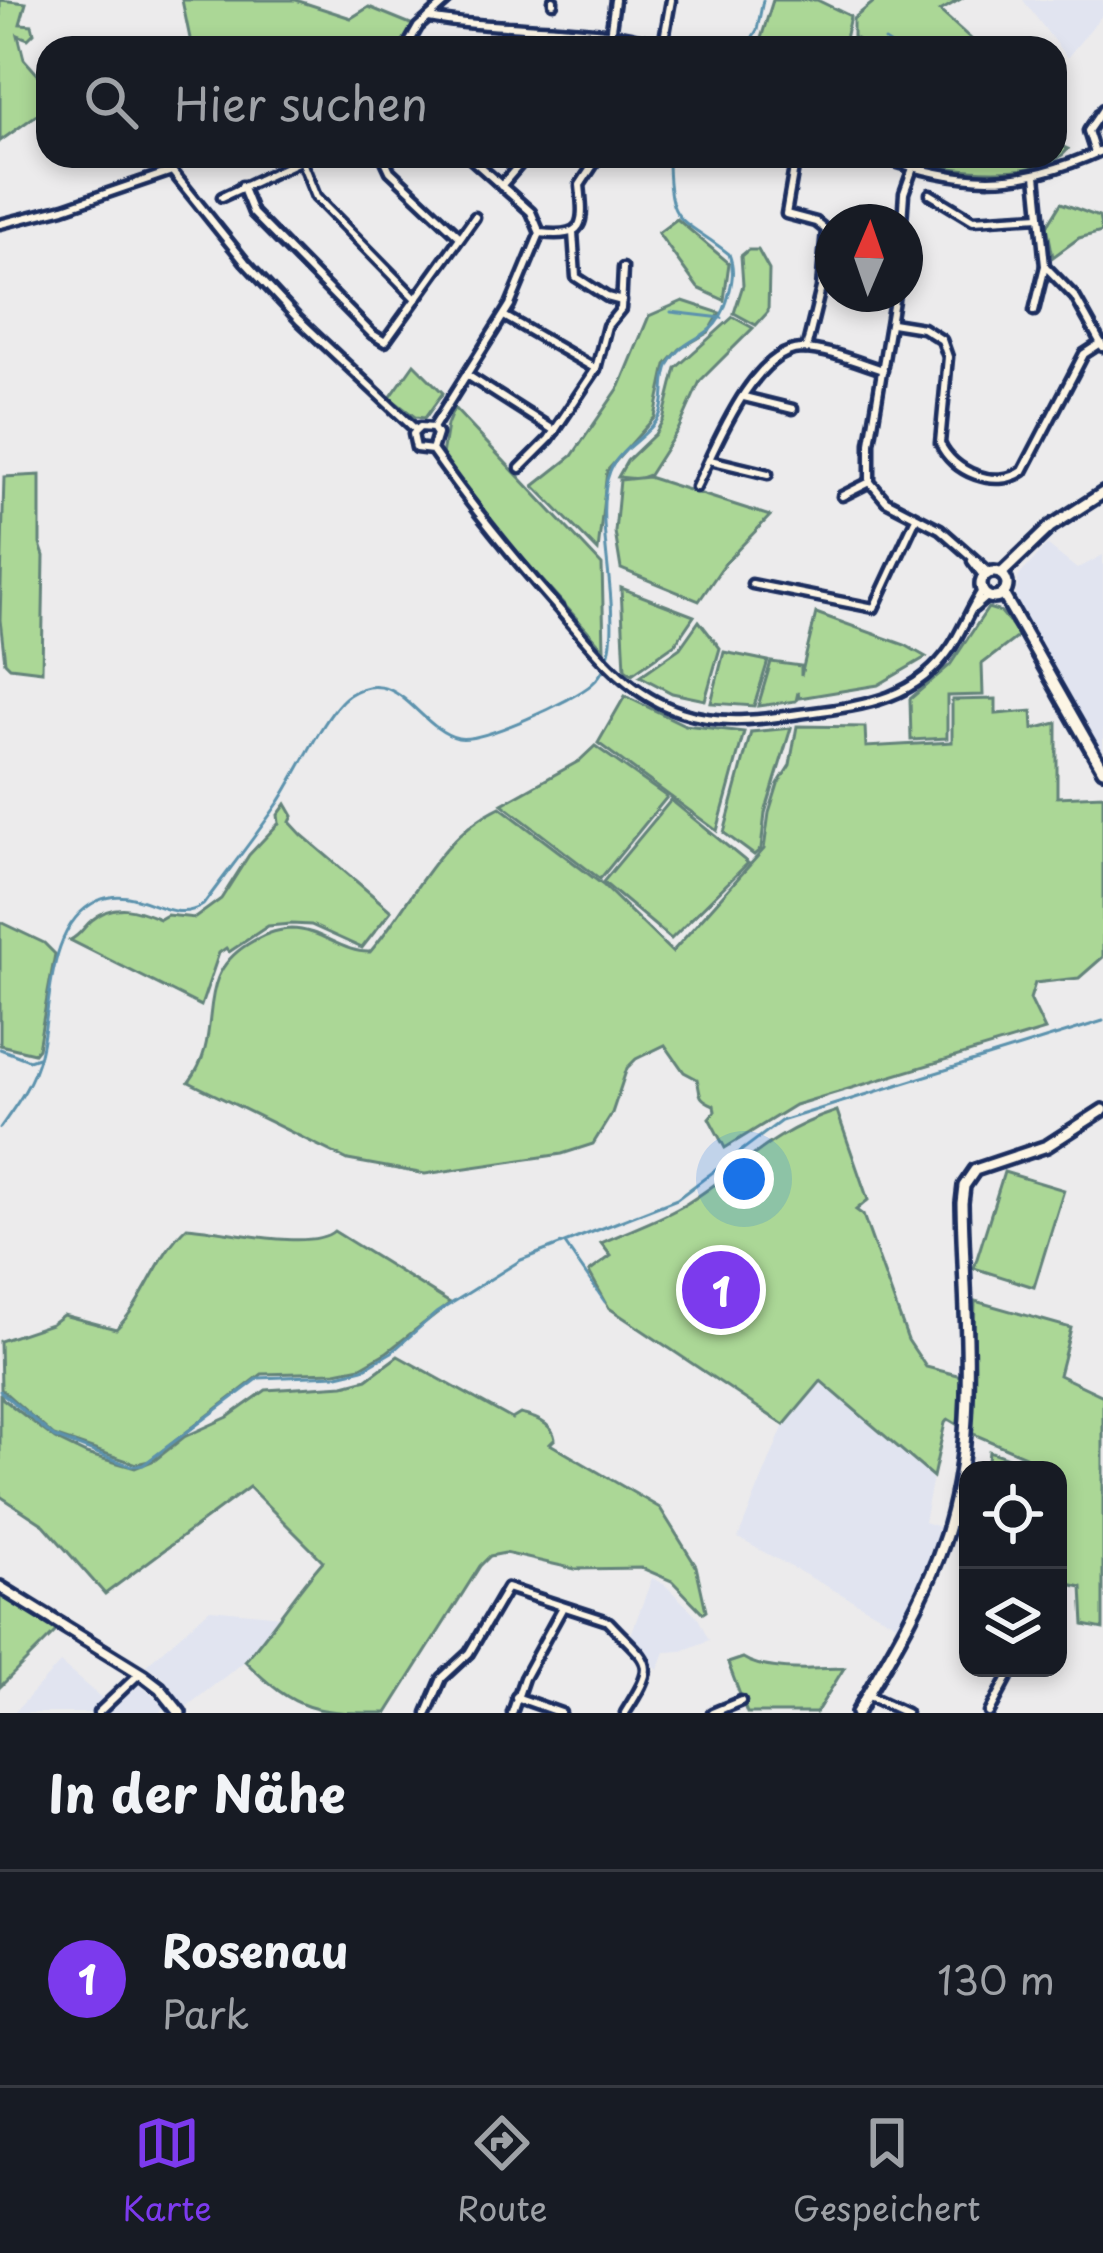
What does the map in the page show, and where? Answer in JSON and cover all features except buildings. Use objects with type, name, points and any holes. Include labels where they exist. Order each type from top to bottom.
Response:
[{"type":"street","points":[[413,36],[448,0]]},
{"type":"street","points":[[429,18],[490,28],[610,36],[615,0]]},
{"type":"street","points":[[667,36],[671,0]]},
{"type":"street","points":[[1067,163],[1099,151],[1088,131],[1103,109]]},
{"type":"street","points":[[222,197],[283,168]]},
{"type":"street","points":[[304,168],[316,197],[417,299]]},
{"type":"street","points":[[389,168],[460,237]]},
{"type":"street","points":[[433,428],[504,316],[540,233],[531,212],[482,168]]},
{"type":"street","points":[[501,185],[516,168]]},
{"type":"street","points":[[591,168],[580,185],[585,210],[573,232],[576,277],[608,298],[622,301]]},
{"type":"street","points":[[794,168],[786,214],[816,222],[826,230],[821,288],[806,349]]},
{"type":"street","points":[[903,204],[913,168],[967,180],[1036,175],[1054,168]]},
{"type":"street","points":[[0,224],[172,171],[299,320],[416,430],[433,428]]},
{"type":"street","points":[[1034,311],[1045,266],[1036,175]]},
{"type":"street","points":[[242,186],[253,213],[385,342],[475,218]]},
{"type":"street","points":[[930,194],[974,220],[1040,216]]},
{"type":"street","points":[[540,233],[573,232]]},
{"type":"street","points":[[892,323],[923,328],[942,340],[948,357],[940,443],[955,463],[996,480],[1010,479],[1023,471],[1084,354],[1102,345],[1075,297],[1045,266]]},
{"type":"street","points":[[520,468],[555,431],[596,369],[605,331],[622,301],[623,268]]},
{"type":"street","points":[[893,312],[868,459],[870,482],[886,501],[940,529],[995,576]]},
{"type":"street","points":[[504,316],[596,369]]},
{"type":"street","points":[[696,487],[743,396],[775,359],[806,349],[883,370]]},
{"type":"street","points":[[466,374],[555,431]]},
{"type":"street","points":[[743,396],[793,409]]},
{"type":"street","points":[[432,450],[438,440],[433,428]]},
{"type":"street","points":[[416,430],[412,440],[416,448],[432,450],[478,516],[611,669],[653,700],[715,719],[752,721],[866,706],[902,693],[932,670],[974,608],[992,595],[995,576],[1050,527],[1103,493]]},
{"type":"street","points":[[710,460],[768,474]]},
{"type":"street","points":[[842,496],[870,482]]},
{"type":"street","points":[[752,584],[874,608],[917,517]]},
{"type":"street","points":[[992,595],[995,576]]},
{"type":"street","points":[[762,598],[764,586]]},
{"type":"street","points":[[992,595],[1011,613],[1103,770]]},
{"type":"street","points":[[857,1713],[938,1559],[959,1478],[968,1370],[962,1203],[967,1180],[980,1167],[1062,1139],[1103,1110]]},
{"type":"street","points":[[0,1587],[140,1673],[180,1713]]},
{"type":"street","points":[[427,1713],[442,1678],[469,1653],[507,1588],[607,1621],[645,1659],[644,1684],[625,1713]]},
{"type":"street","points":[[512,1713],[562,1607]]},
{"type":"street","points":[[98,1713],[140,1673]]},
{"type":"street","points":[[989,1713],[1008,1677]]},
{"type":"street","points":[[867,1695],[906,1713]]},
{"type":"street","points":[[516,1697],[561,1713]]},
{"type":"street","points":[[712,1713],[741,1701]]},
{"type":"shaded area","points":[[1023,0],[1103,0],[1103,14],[1067,58],[1067,36],[1050,36]]},
{"type":"shaded area","points":[[1047,545],[1077,569],[1103,555],[1103,754],[1015,599],[1019,576]]},
{"type":"shaded area","points":[[820,1381],[933,1477],[924,1522],[939,1527],[930,1559],[898,1625],[738,1538],[784,1425]]},
{"type":"shaded area","points":[[652,1578],[697,1616],[709,1640],[665,1652],[658,1670],[629,1640]]},
{"type":"shaded area","points":[[210,1609],[282,1616],[245,1661],[186,1707],[163,1677],[146,1665]]},
{"type":"shaded area","points":[[60,1663],[105,1701],[130,1677],[166,1706],[159,1713],[14,1713]]},
{"type":"green space","points":[[0,0],[26,3],[20,24],[32,25],[34,33],[28,39],[18,35],[24,59],[36,72],[36,116],[0,141]]},
{"type":"green space","points":[[182,0],[296,0],[351,18],[369,7],[418,27],[411,36],[190,36]]},
{"type":"green space","points":[[773,0],[817,0],[850,16],[846,36],[762,36]]},
{"type":"green space","points":[[876,0],[959,0],[940,11],[968,36],[853,36],[853,19]]},
{"type":"green space","points":[[947,168],[1027,168],[993,171]]},
{"type":"green space","points":[[1061,203],[1099,217],[1102,232],[1079,238],[1053,257],[1047,226]]},
{"type":"green space","points":[[677,219],[729,263],[724,300],[698,288],[658,233]]},
{"type":"green space","points":[[758,250],[769,270],[768,312],[756,325],[734,313],[743,285],[741,256]]},
{"type":"green space","points":[[683,301],[720,313],[709,332],[680,349],[666,365],[655,417],[607,471],[598,551],[534,486],[572,456],[620,386],[649,316]]},
{"type":"green space","points":[[733,317],[753,328],[700,381],[679,428],[649,475],[618,477],[663,420],[676,368]]},
{"type":"green space","points":[[414,364],[443,393],[425,418],[415,417],[390,398]]},
{"type":"green space","points":[[454,408],[602,565],[604,649],[484,515],[442,455]]},
{"type":"green space","points":[[40,475],[42,671],[10,667],[5,662],[0,620],[4,477]]},
{"type":"green space","points":[[648,477],[770,516],[726,562],[699,601],[621,569],[615,532],[620,480]]},
{"type":"green space","points":[[621,588],[694,616],[675,644],[632,674],[625,669]]},
{"type":"green space","points":[[988,608],[1001,612],[1020,635],[982,664],[983,695],[947,696],[947,738],[911,740],[910,699],[950,665]]},
{"type":"green space","points":[[816,613],[926,657],[878,685],[799,698],[798,692],[796,701],[758,706],[771,662],[801,666],[801,676]]},
{"type":"green space","points":[[699,621],[720,648],[705,700],[672,693],[640,676],[680,648]]},
{"type":"green space","points":[[724,652],[768,661],[754,706],[711,703]]},
{"type":"green space","points":[[625,696],[685,725],[744,732],[717,831],[598,743]]},
{"type":"green space","points":[[996,699],[996,714],[1032,711],[1033,729],[1057,723],[1057,797],[1103,795],[1103,957],[1079,978],[1035,983],[1030,999],[1045,1030],[795,1105],[725,1148],[709,1118],[714,1105],[702,1097],[697,1079],[684,1072],[665,1045],[627,1068],[612,1113],[593,1144],[562,1154],[425,1174],[348,1160],[189,1082],[206,1044],[214,990],[230,958],[259,938],[291,929],[370,952],[459,835],[500,807],[603,885],[672,952],[764,849],[769,813],[790,765],[797,726],[865,727],[866,747],[952,742],[952,700]]},
{"type":"green space","points":[[791,728],[765,813],[761,849],[754,855],[724,833],[751,732]]},
{"type":"green space","points":[[595,746],[667,797],[600,879],[502,804],[579,761]]},
{"type":"green space","points":[[671,800],[748,863],[671,939],[603,882]]},
{"type":"green space","points":[[286,804],[293,816],[290,822],[302,835],[391,911],[362,948],[311,925],[268,926],[229,952],[226,948],[219,953],[201,1006],[70,940],[109,910],[134,910],[160,919],[167,915],[195,918],[221,899],[249,855],[279,823],[278,815]]},
{"type":"green space","points":[[0,922],[44,943],[55,954],[34,1053],[0,1045]]},
{"type":"green space","points":[[837,1111],[868,1200],[856,1210],[863,1215],[908,1340],[926,1367],[961,1376],[958,1425],[948,1419],[945,1423],[933,1477],[821,1381],[784,1425],[609,1308],[589,1272],[611,1256],[601,1243],[676,1210],[773,1141]]},
{"type":"green space","points":[[1004,1172],[1064,1190],[1034,1287],[974,1268]]},
{"type":"green space","points":[[187,1227],[306,1240],[334,1231],[450,1303],[361,1367],[262,1374],[149,1461],[136,1464],[54,1436],[1,1389],[0,1341],[51,1324],[63,1315],[116,1329]]},
{"type":"green space","points":[[975,1301],[1071,1328],[1059,1375],[1103,1396],[1103,1629],[1084,1625],[1082,1587],[1067,1584],[1067,1461],[1024,1461],[1025,1456],[971,1433]]},
{"type":"green space","points":[[398,1356],[512,1419],[520,1414],[542,1422],[555,1439],[550,1444],[660,1508],[696,1566],[706,1611],[672,1581],[642,1568],[575,1569],[505,1553],[490,1556],[387,1713],[324,1710],[279,1691],[245,1661],[323,1561],[249,1487],[105,1594],[44,1525],[0,1496],[0,1393],[55,1439],[135,1468],[155,1460],[184,1437],[228,1417],[266,1390],[344,1385],[367,1379]]},
{"type":"green space","points":[[989,1451],[1016,1461],[988,1461]]},
{"type":"green space","points":[[0,1593],[57,1630],[0,1687]]},
{"type":"green space","points":[[743,1658],[778,1668],[844,1668],[816,1713],[747,1713],[728,1663]]},
{"type":"waterway","points":[[753,36],[763,0]]},
{"type":"waterway","points":[[0,1128],[37,1065],[54,969],[68,928],[80,913],[112,897],[178,911],[203,905],[279,802],[331,715],[349,695],[366,687],[381,687],[407,701],[444,732],[470,738],[567,700],[592,684],[605,666],[612,614],[604,523],[610,471],[659,417],[669,364],[718,321],[732,280],[729,254],[688,225],[674,208],[669,168]]},
{"type":"waterway","points":[[671,312],[722,318]]},
{"type":"waterway","points":[[0,1391],[54,1437],[131,1466],[143,1465],[259,1378],[338,1375],[363,1369],[392,1352],[436,1313],[521,1260],[677,1199],[781,1121],[1103,1021]]},
{"type":"waterway","points":[[0,1049],[29,1060],[38,1057]]},
{"type":"waterway","points":[[565,1244],[605,1302]]},
{"type":"place","name":"Rosenau","points":[[721,1290]]}]
